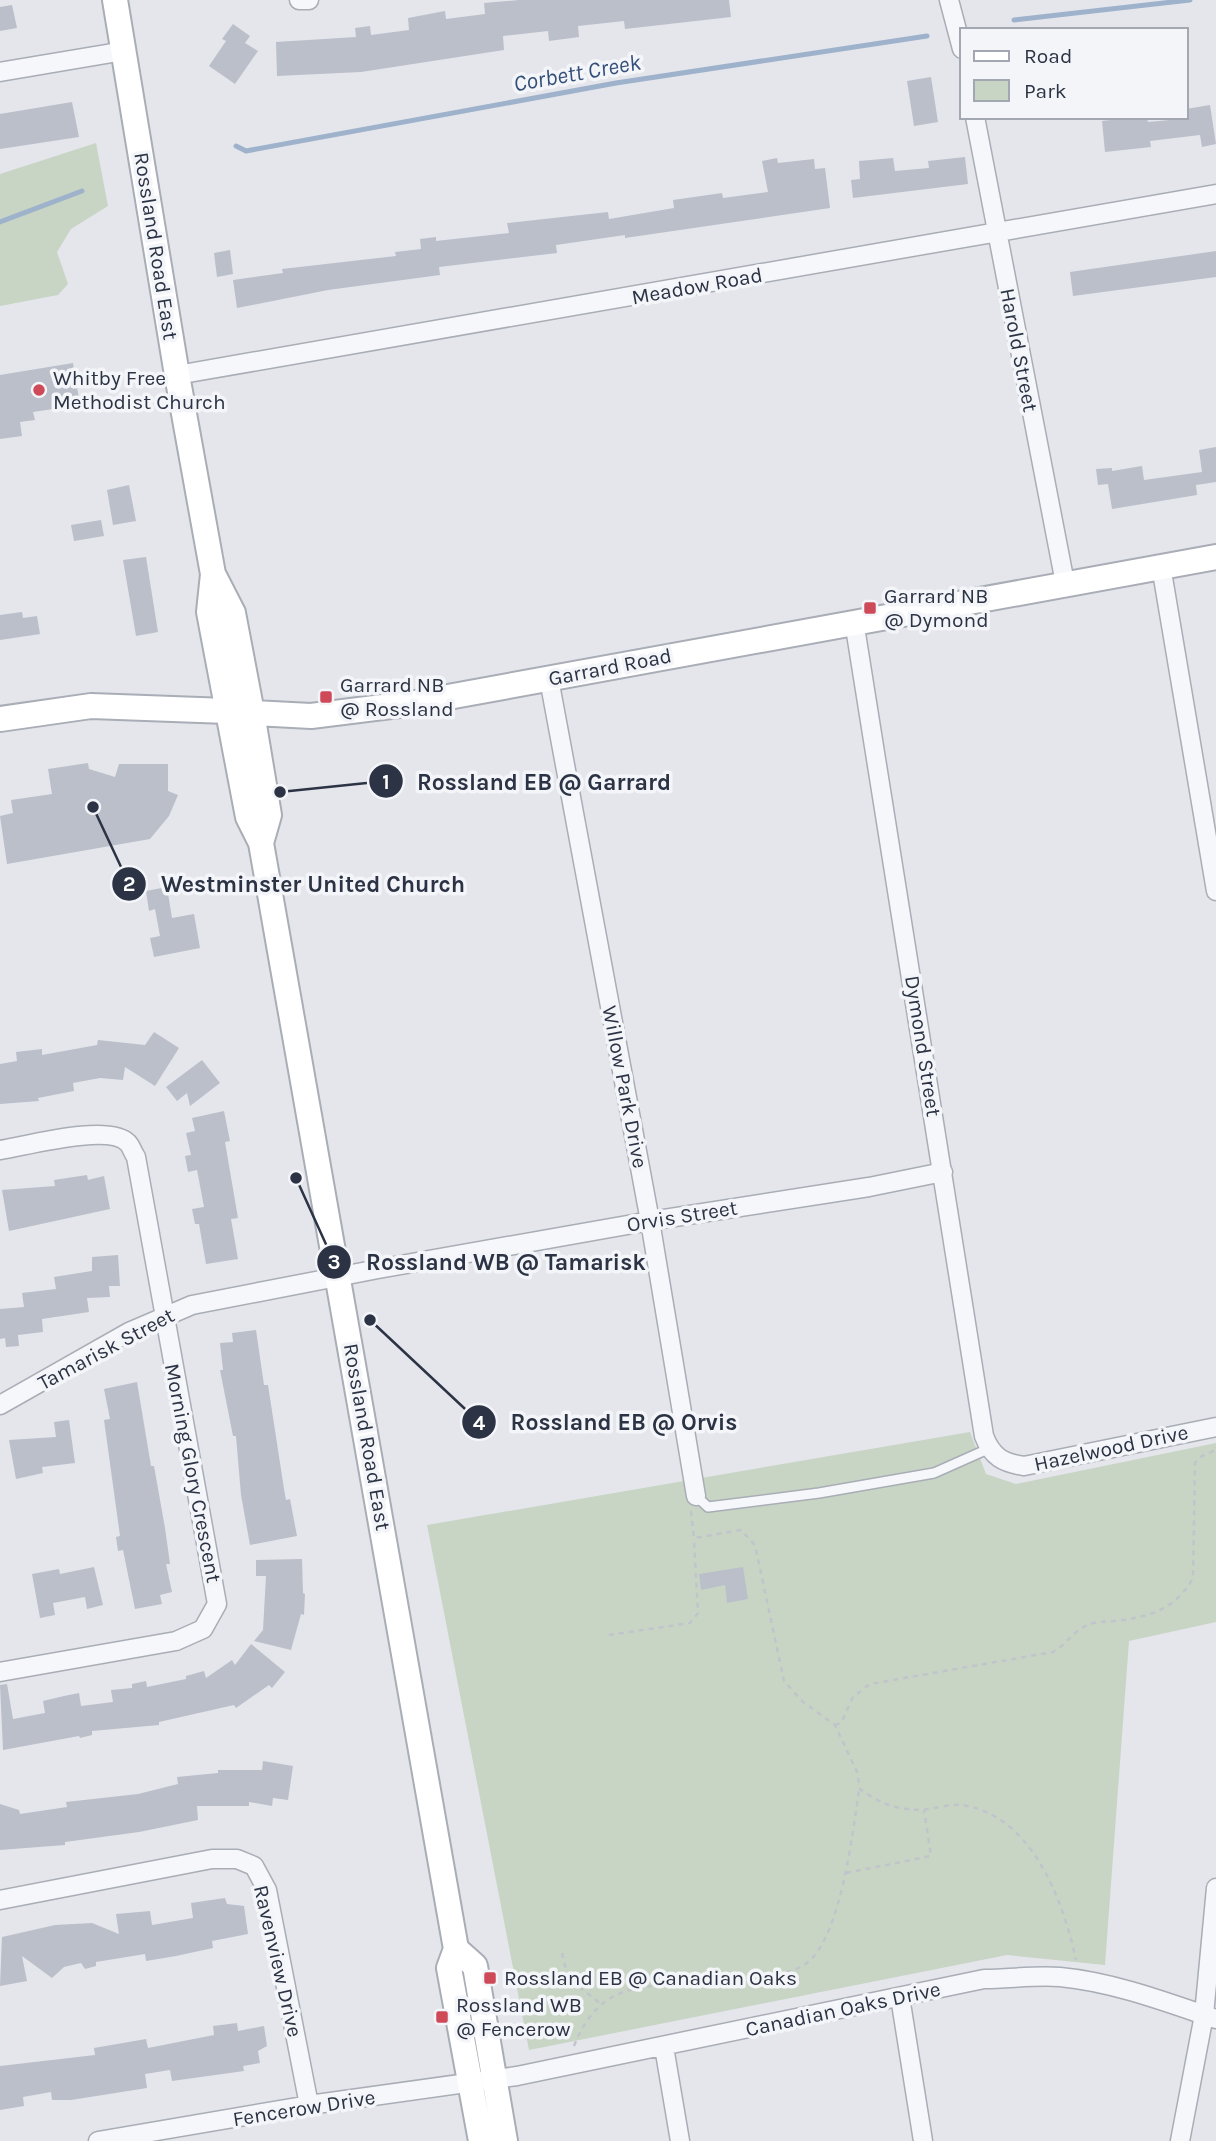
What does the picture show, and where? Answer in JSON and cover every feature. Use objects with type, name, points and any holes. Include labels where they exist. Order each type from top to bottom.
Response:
[{"type":"main road","name":"Rossland Road East","points":[[115,0],[177,375],[214,574],[233,613],[252,713],[269,815],[261,843]]},
{"type":"main road","name":"Garrard Road","points":[[252,713],[282,717],[332,715],[549,679],[853,621],[1216,557]]},
{"type":"main road","name":"Rossland Road East","points":[[214,574],[209,612],[248,817],[261,843],[339,1276],[456,1949],[449,1968],[481,2141]]},
{"type":"main road","name":"Garrard Road","points":[[0,719],[91,706],[227,711]]},
{"type":"main road","name":"Rossland Road East","points":[[456,1949],[475,1966],[505,2141]]},
{"type":"street","points":[[299,0],[309,0]]},
{"type":"street","points":[[949,0],[960,41]]},
{"type":"street","points":[[0,72],[124,51]]},
{"type":"street","name":"Harold Street","points":[[975,119],[1065,583]]},
{"type":"street","name":"Meadow Road","points":[[177,375],[1216,194]]},
{"type":"street","points":[[1161,566],[1216,891]]},
{"type":"street","name":"Dymond Street","points":[[853,621],[988,1449]]},
{"type":"street","name":"Willow Park Drive","points":[[549,679],[650,1221],[696,1496]]},
{"type":"street","name":"Garrard Road","points":[[227,711],[252,713]]},
{"type":"street","name":"Morning Glory Crescent","points":[[0,1150],[91,1135],[113,1135],[127,1142],[136,1157],[218,1604],[203,1629],[176,1641],[0,1672]]},
{"type":"street","name":"Orvis Street","points":[[339,1276],[650,1221],[869,1187],[943,1172]]},
{"type":"street","name":"Tamarisk Street","points":[[0,1405],[164,1315],[192,1305],[339,1276]]},
{"type":"street","name":"Hazelwood Drive","points":[[988,1449],[1006,1464],[1042,1464],[1216,1427]]},
{"type":"street","name":"Ravenview Drive","points":[[0,1900],[212,1859],[237,1859],[254,1866],[267,1890],[309,2105]]},
{"type":"street","points":[[1180,2141],[1210,2017],[1216,1888]]},
{"type":"street","name":"Canadian Oaks Drive","points":[[469,2084],[664,2047],[984,1979],[1058,1977],[1113,1987],[1210,2017]]},
{"type":"street","points":[[900,1997],[923,2141]]},
{"type":"street","points":[[664,2047],[680,2141]]},
{"type":"street","name":"Fencerow Drive","points":[[98,2141],[309,2105],[469,2084]]},
{"type":"lane","points":[[696,1496],[708,1507],[819,1493],[934,1473],[988,1449]]},
{"type":"path","points":[[835,1725],[841,1723],[853,1697],[870,1684],[1053,1652],[1065,1645],[1084,1626],[1156,1614],[1168,1606],[1184,1593],[1193,1578],[1195,1464],[1202,1456],[1216,1450]]},
{"type":"path","points":[[609,1635],[690,1623],[698,1613],[694,1538],[690,1515],[696,1496]]},
{"type":"path","points":[[566,2066],[582,2025],[607,1997],[623,1991],[671,1983],[711,1984],[778,1975],[808,1962],[827,1934],[846,1873],[860,1790],[857,1772],[835,1725],[802,1701],[784,1681],[755,1545],[741,1530],[694,1538]]},
{"type":"path","points":[[860,1790],[893,1808],[923,1810],[960,1805],[993,1813],[1020,1834],[1046,1874],[1072,1940],[1081,1981]]},
{"type":"path","points":[[993,1813],[995,1807]]},
{"type":"path","points":[[846,1873],[931,1856],[923,1810]]},
{"type":"path","points":[[562,1953],[568,1978],[601,2004]]},
{"type":"green space","points":[[96,143],[108,206],[71,229],[57,252],[68,284],[58,295],[0,306],[0,174]]},
{"type":"green space","points":[[970,1432],[986,1474],[1016,1484],[1216,1443],[1216,1622],[1129,1641],[1105,1965],[1007,1955],[529,2050],[427,1525]]},
{"type":"building","points":[[519,0],[729,0],[731,17],[625,29],[624,21],[578,26],[579,37],[549,41],[548,31],[503,36],[504,50],[361,72],[277,76],[276,42],[356,37],[355,28],[370,26],[371,35],[409,30],[408,18],[445,11],[446,19],[485,14],[484,3]]},
{"type":"building","points":[[12,5],[17,28],[0,31],[0,7]]},
{"type":"building","points":[[233,24],[250,36],[245,43],[258,51],[235,84],[209,66],[226,41],[222,39]]},
{"type":"building","points":[[931,77],[938,122],[914,126],[907,81]]},
{"type":"building","points":[[72,102],[79,137],[0,149],[0,114]]},
{"type":"building","points":[[1210,105],[1216,144],[1202,147],[1200,135],[1150,141],[1151,147],[1105,152],[1102,121],[1188,119],[1188,109]]},
{"type":"building","points":[[965,157],[968,184],[853,198],[851,180],[860,179],[859,161],[893,158],[895,171],[929,168],[928,161]]},
{"type":"building","points":[[777,158],[778,163],[814,159],[815,169],[825,168],[830,208],[625,238],[625,235],[556,245],[557,253],[439,267],[440,275],[328,290],[237,308],[233,280],[283,273],[282,269],[396,256],[395,252],[421,249],[420,239],[436,237],[436,241],[509,233],[507,223],[608,212],[609,219],[674,208],[673,200],[722,193],[723,198],[768,192],[762,161]]},
{"type":"building","points":[[230,250],[233,274],[217,277],[214,253]]},
{"type":"building","points":[[1216,251],[1216,277],[1073,296],[1070,272]]},
{"type":"building","name":"Whitby Free Methodist Church","points":[[73,363],[80,405],[33,412],[35,420],[20,422],[22,436],[0,439],[0,375]]},
{"type":"building","points":[[1216,447],[1216,482],[1196,485],[1197,495],[1112,509],[1108,484],[1098,485],[1096,469],[1112,468],[1112,471],[1142,466],[1144,480],[1202,472],[1199,450]]},
{"type":"building","points":[[129,485],[136,521],[113,525],[107,490]]},
{"type":"building","points":[[101,520],[104,536],[74,541],[71,525]]},
{"type":"building","points":[[146,557],[158,632],[136,636],[123,560]]},
{"type":"building","points":[[22,612],[23,618],[37,616],[40,634],[0,640],[0,615]]},
{"type":"building","points":[[88,763],[89,769],[115,777],[119,764],[168,764],[168,791],[178,795],[169,816],[150,839],[7,864],[0,816],[13,813],[11,800],[52,794],[48,769]]},
{"type":"building","points":[[167,887],[172,918],[194,914],[200,948],[154,957],[150,938],[160,936],[155,909],[149,911],[146,891]]},
{"type":"building","points":[[154,1032],[179,1048],[155,1086],[125,1067],[123,1080],[100,1078],[73,1083],[74,1091],[38,1098],[39,1101],[0,1104],[0,1064],[17,1061],[16,1052],[42,1049],[42,1055],[97,1045],[98,1040],[145,1045]]},
{"type":"building","points":[[202,1060],[220,1083],[190,1106],[187,1093],[177,1101],[166,1087]]},
{"type":"building","points":[[224,1111],[230,1141],[225,1142],[238,1218],[231,1219],[238,1259],[206,1264],[199,1224],[195,1224],[192,1209],[204,1207],[197,1170],[188,1172],[185,1156],[191,1155],[186,1133],[195,1131],[192,1118]]},
{"type":"building","points":[[87,1175],[88,1180],[104,1176],[110,1209],[9,1231],[2,1190],[55,1186],[54,1180]]},
{"type":"building","points":[[118,1255],[120,1286],[109,1286],[110,1297],[87,1298],[89,1312],[42,1319],[43,1332],[18,1335],[19,1346],[6,1347],[5,1338],[0,1339],[0,1309],[24,1307],[22,1293],[56,1289],[54,1277],[92,1271],[92,1257]]},
{"type":"building","points":[[256,1330],[264,1385],[268,1385],[286,1500],[290,1499],[297,1536],[250,1545],[241,1495],[236,1436],[233,1436],[220,1370],[223,1370],[220,1343],[233,1342],[232,1333]]},
{"type":"building","points":[[137,1382],[165,1528],[170,1564],[166,1564],[172,1592],[160,1595],[162,1604],[135,1609],[123,1550],[118,1551],[116,1537],[120,1536],[104,1420],[110,1419],[104,1389]]},
{"type":"building","points":[[69,1420],[75,1463],[42,1467],[43,1473],[16,1479],[9,1440],[56,1437],[54,1422]]},
{"type":"building","points":[[302,1559],[304,1615],[301,1614],[291,1650],[254,1641],[263,1630],[266,1576],[256,1576],[256,1560]]},
{"type":"building","points":[[94,1567],[103,1605],[87,1609],[85,1597],[53,1603],[55,1615],[40,1618],[32,1574],[59,1569],[60,1574]]},
{"type":"building","points":[[743,1567],[748,1599],[727,1603],[725,1585],[701,1590],[699,1574]]},
{"type":"building","points":[[251,1644],[285,1672],[272,1688],[269,1685],[236,1708],[234,1705],[159,1722],[159,1725],[92,1731],[92,1735],[80,1738],[79,1736],[3,1750],[0,1685],[7,1684],[13,1719],[45,1713],[43,1701],[64,1696],[79,1693],[81,1706],[113,1702],[111,1690],[132,1688],[132,1684],[146,1681],[147,1687],[186,1679],[186,1676],[204,1671],[206,1678],[232,1660],[235,1665]]},
{"type":"building","points":[[263,1761],[293,1766],[288,1800],[273,1798],[272,1806],[249,1802],[249,1806],[197,1806],[198,1820],[139,1832],[65,1842],[65,1845],[0,1850],[0,1804],[19,1810],[20,1814],[67,1807],[66,1802],[138,1794],[178,1784],[177,1777],[218,1773],[218,1770],[262,1770]]},
{"type":"building","points":[[225,1898],[227,1904],[244,1906],[248,1934],[212,1941],[213,1948],[176,1956],[146,1961],[145,1954],[96,1962],[96,1966],[85,1969],[81,1963],[64,1967],[52,1978],[22,1956],[27,1981],[0,1986],[2,1937],[55,1925],[92,1923],[119,1934],[116,1914],[150,1911],[152,1925],[193,1918],[191,1903]]},
{"type":"building","points":[[237,2023],[238,2031],[264,2026],[267,2046],[258,2051],[260,2063],[243,2066],[244,2071],[172,2081],[170,2070],[145,2074],[147,2088],[71,2100],[52,2100],[51,2092],[23,2097],[24,2106],[0,2110],[0,2066],[95,2055],[94,2048],[146,2039],[148,2048],[214,2035],[213,2026]]},
{"type":"waterway","name":"Corbett Creek","points":[[1014,20],[1190,0]]},
{"type":"waterway","name":"Corbett Creek","points":[[236,146],[246,151],[616,83],[927,36]]},
{"type":"waterway","name":"Corbett Creek","points":[[0,222],[82,191]]},
{"type":"place","name":"Whitby Free Methodist Church","points":[[39,390]]},
{"type":"place","name":"Garrard NB @ Dymond","points":[[870,608]]},
{"type":"place","name":"Garrard NB @ Rossland","points":[[326,697]]},
{"type":"place","name":"Rossland EB @ Garrard","points":[[280,792]]},
{"type":"place","name":"Westminster United Church","points":[[93,807]]},
{"type":"place","name":"Rossland WB @ Tamarisk","points":[[296,1178]]},
{"type":"place","name":"Rossland EB @ Orvis","points":[[370,1320]]},
{"type":"place","name":"Rossland EB @ Canadian Oaks","points":[[490,1978]]},
{"type":"place","name":"Rossland WB @ Fencerow","points":[[442,2017]]}]
